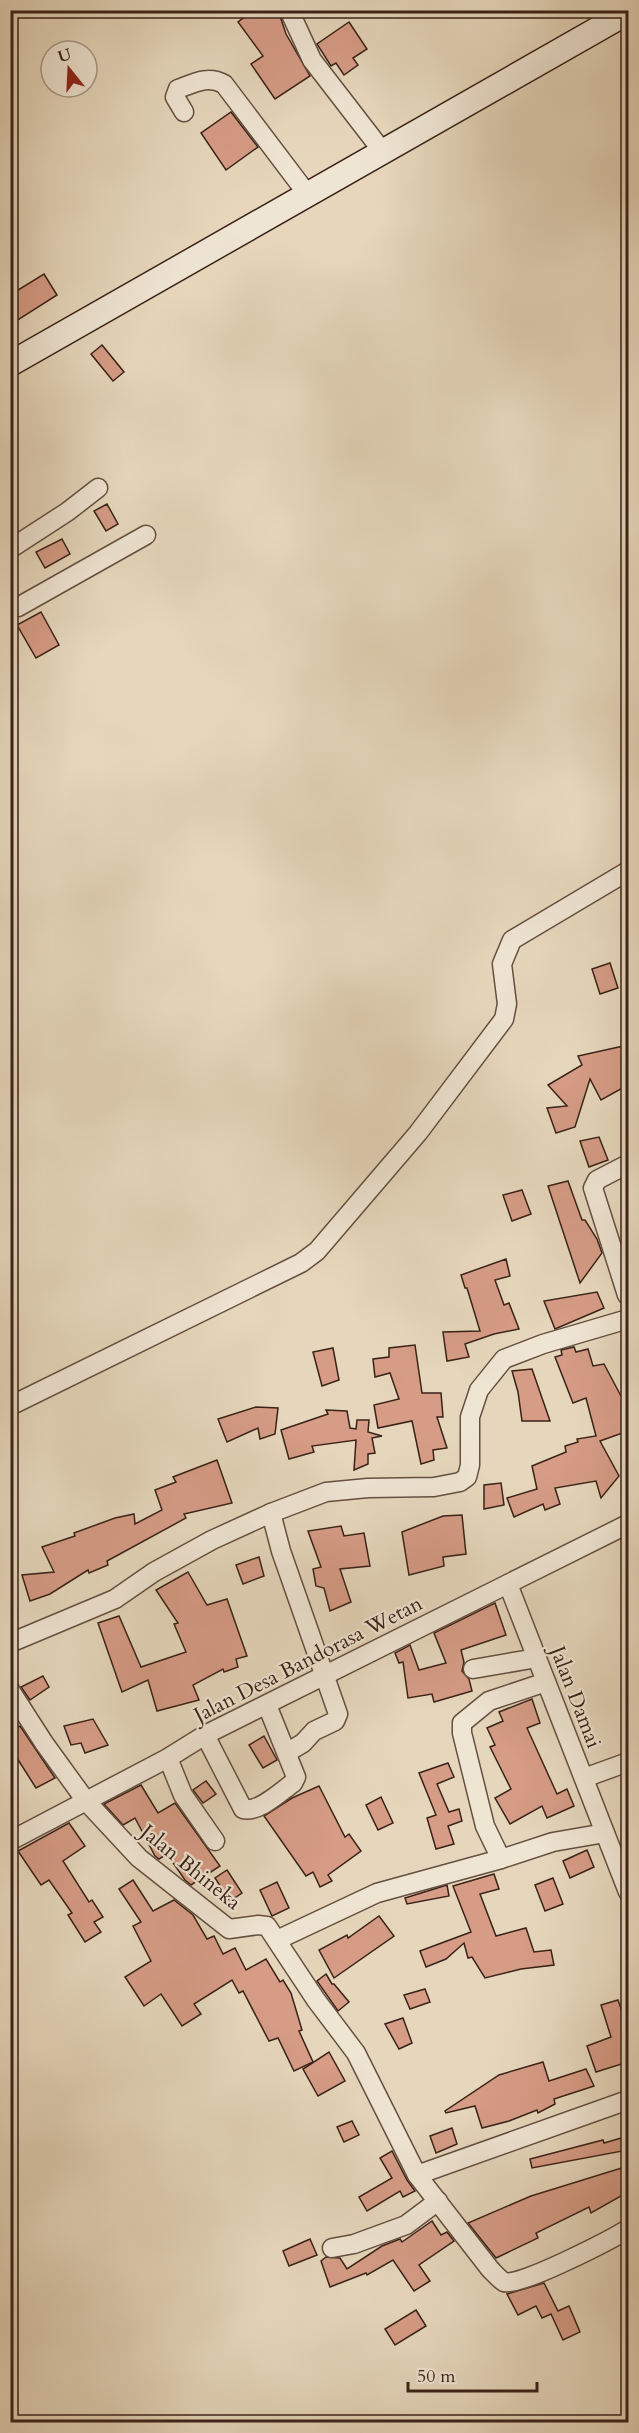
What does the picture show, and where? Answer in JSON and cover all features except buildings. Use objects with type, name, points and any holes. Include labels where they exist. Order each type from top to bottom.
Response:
[{"type":"street","points":[[289,10],[312,60],[383,152]]},
{"type":"street","points":[[10,364],[628,12]]},
{"type":"street","points":[[184,112],[174,97],[178,89],[202,80],[215,79],[224,84],[308,195]]},
{"type":"street","points":[[10,549],[67,512],[98,488]]},
{"type":"street","points":[[13,603],[146,535]]},
{"type":"street","points":[[10,1406],[301,1263],[317,1251],[418,1133],[504,1018],[507,1004],[502,964],[512,940],[628,871]]},
{"type":"street","points":[[628,1164],[597,1180],[593,1188],[628,1297]]},
{"type":"street","points":[[10,1643],[115,1599],[154,1572],[212,1540],[271,1513],[326,1492],[368,1488],[434,1487],[460,1482],[467,1478],[470,1465],[470,1417],[479,1390],[504,1359],[543,1344],[628,1319]]},
{"type":"street","points":[[271,1513],[281,1551],[338,1714],[335,1721],[314,1731],[303,1743],[288,1752]]},
{"type":"street","name":"Jalan Desa Bandorasa Wetan","points":[[10,1841],[168,1758],[205,1735],[628,1524]]},
{"type":"street","name":"Jalan Damai","points":[[508,1584],[628,1892]]},
{"type":"street","points":[[473,1669],[537,1658]]},
{"type":"street","points":[[501,1859],[485,1826],[462,1732],[462,1723],[489,1701],[546,1682]]},
{"type":"street","points":[[10,1690],[44,1743],[86,1801]]},
{"type":"street","points":[[205,1735],[243,1809],[249,1810],[294,1783],[297,1777],[267,1705]]},
{"type":"street","points":[[168,1758],[183,1796],[215,1841]]},
{"type":"street","points":[[584,1778],[628,1762]]},
{"type":"street","name":"Jalan Bhineka","points":[[86,1801],[139,1858],[223,1926],[237,1929],[267,1926],[277,1940]]},
{"type":"street","points":[[605,1833],[553,1842],[501,1859],[377,1893],[277,1940],[316,2000],[356,2053],[417,2175],[490,2269],[503,2282],[537,2273],[606,2242],[628,2229]]},
{"type":"street","points":[[417,2175],[628,2100]]},
{"type":"street","points":[[332,2248],[354,2244],[406,2225],[438,2201]]}]
